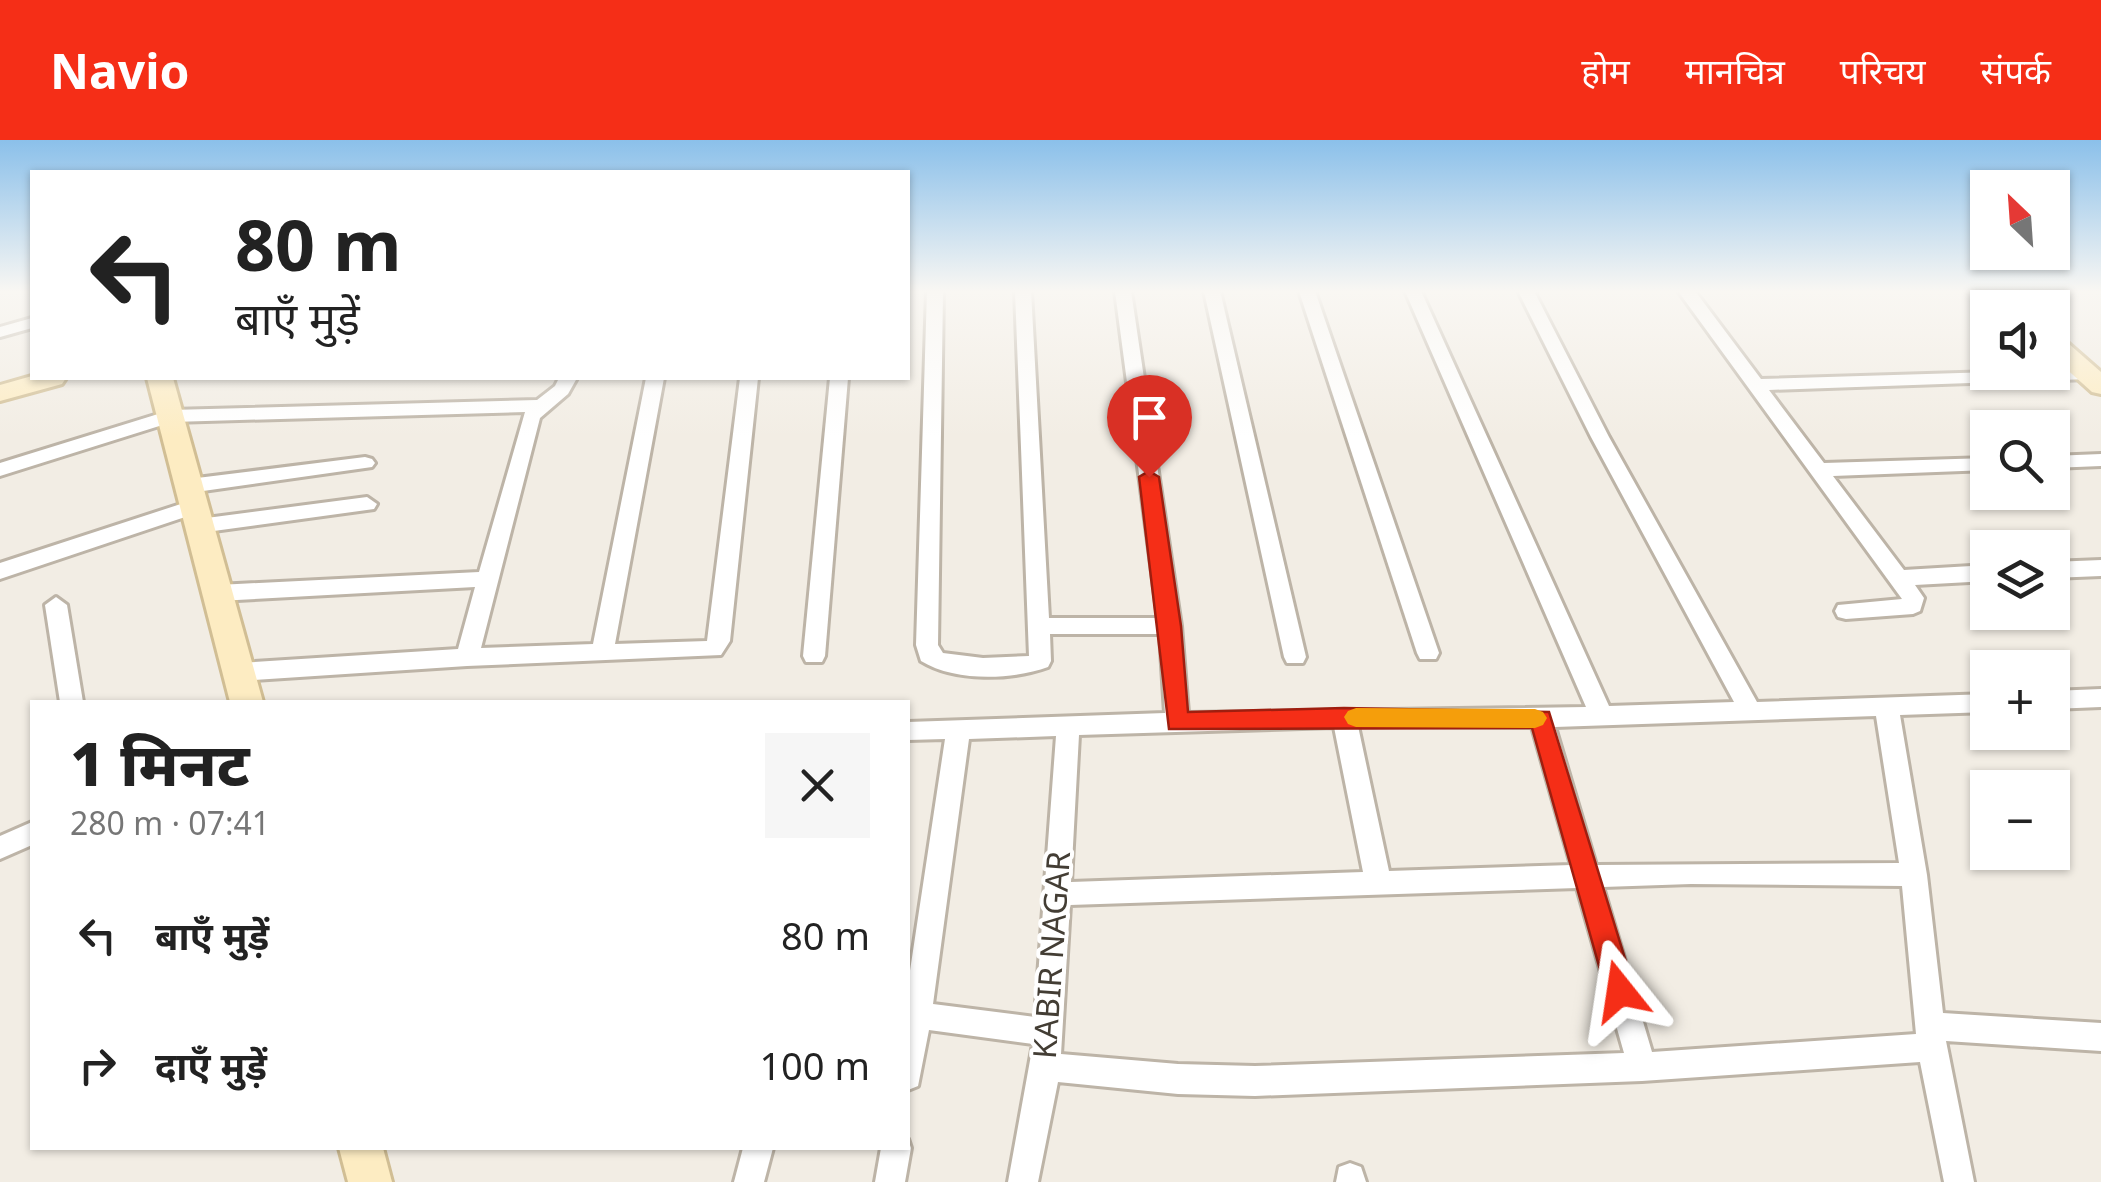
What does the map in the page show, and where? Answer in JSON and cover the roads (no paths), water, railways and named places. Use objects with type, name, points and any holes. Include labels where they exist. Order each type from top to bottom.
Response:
[{"type":"street","points":[[935,340],[929,655],[942,664],[1034,666],[1040,661],[1025,340]]},
{"type":"street","points":[[1130,340],[1170,626],[1177,722]]},
{"type":"street","points":[[1223,340],[1294,657]]},
{"type":"street","points":[[1323,340],[1428,653]]},
{"type":"street","points":[[1435,340],[1601,715]]},
{"type":"street","points":[[1551,340],[1750,710]]},
{"type":"street","points":[[1722,340],[1912,598],[1912,604],[1906,608],[1846,611]]},
{"type":"street","points":[[2070,358],[2094,380]]},
{"type":"street","points":[[0,393],[45,380]]},
{"type":"street","points":[[161,380],[246,700]]},
{"type":"street","points":[[467,657],[530,417],[539,406],[561,393],[567,380]]},
{"type":"street","points":[[602,653],[655,380]]},
{"type":"street","points":[[239,672],[467,657],[700,652],[717,646],[749,380]]},
{"type":"street","points":[[814,656],[839,380]]},
{"type":"street","points":[[1756,385],[2094,380]]},
{"type":"street","points":[[0,470],[171,416],[539,406]]},
{"type":"street","points":[[2070,461],[2101,460]]},
{"type":"street","points":[[0,571],[194,506],[364,463]]},
{"type":"street","points":[[1819,470],[1970,465]]},
{"type":"street","points":[[194,506],[368,504]]},
{"type":"street","points":[[2070,569],[2101,568]]},
{"type":"street","points":[[1899,578],[1970,574]]},
{"type":"street","points":[[218,592],[485,579]]},
{"type":"street","points":[[56,606],[72,700]]},
{"type":"street","points":[[1039,626],[1170,626]]},
{"type":"street","points":[[2070,699],[2101,698]]},
{"type":"street","points":[[910,731],[1344,717],[1541,718],[1970,704]]},
{"type":"street","points":[[1887,709],[1914,875],[1931,1037],[1960,1182]]},
{"type":"street","points":[[1344,717],[1378,882]]},
{"type":"street","points":[[1541,718],[1642,1067]]},
{"type":"street","name":"KABIR NAGAR","points":[[1023,1182],[1046,1067],[1068,727]]},
{"type":"street","points":[[910,1046],[958,731]]},
{"type":"street","points":[[0,848],[30,834]]},
{"type":"street","points":[[1056,894],[1691,873],[1914,875]]},
{"type":"street","points":[[912,1015],[1048,1032]]},
{"type":"street","points":[[1046,1067],[1178,1079],[1256,1081],[1642,1067],[1931,1037],[2101,1038]]},
{"type":"street","points":[[362,1150],[370,1182]]},
{"type":"street","points":[[749,1182],[757,1150]]},
{"type":"street","points":[[890,1182],[896,1150]]}]
